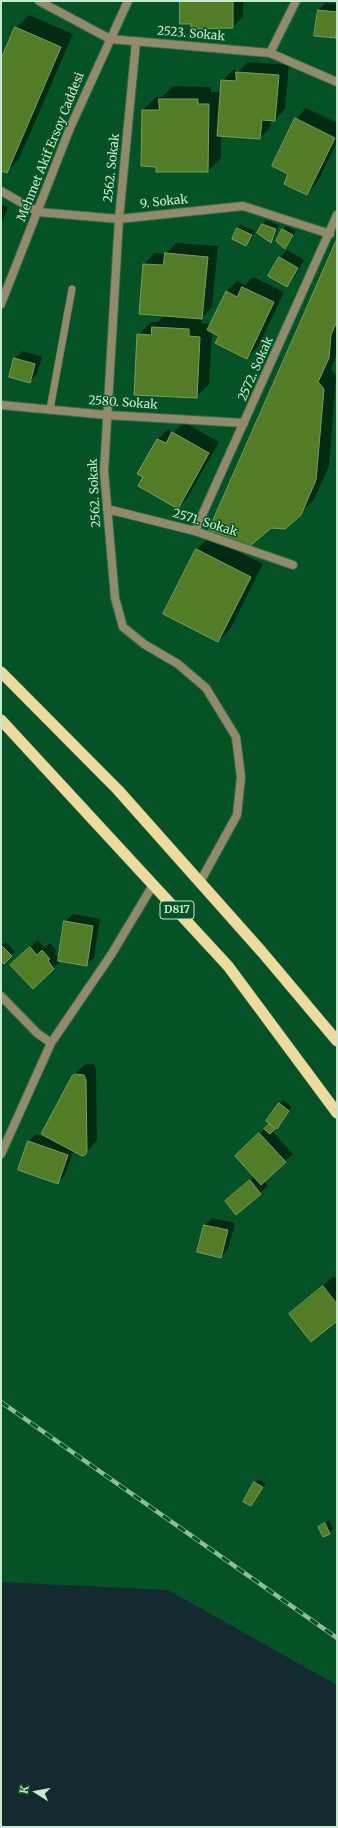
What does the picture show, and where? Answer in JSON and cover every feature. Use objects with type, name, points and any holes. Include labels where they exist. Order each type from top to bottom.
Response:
[{"type":"highway","name":"D817","points":[[1,672],[118,790],[335,1036]]},
{"type":"highway","name":"D817","points":[[1,720],[228,966],[337,1113]]},
{"type":"street","points":[[38,1],[110,39]]},
{"type":"street","name":"Mehmet Akif Ersoy Caddesi","points":[[1,304],[70,128],[128,1]]},
{"type":"street","points":[[270,53],[296,1]]},
{"type":"street","name":"2523. Sokak","points":[[110,39],[270,53],[337,82]]},
{"type":"street","name":"2562. Sokak","points":[[136,42],[119,219],[104,471],[115,598],[123,627],[144,644],[178,664],[206,688],[236,737],[241,777],[237,816],[200,882]]},
{"type":"street","name":"9. Sokak","points":[[1,191],[38,212],[119,219],[243,206],[330,234]]},
{"type":"street","name":"2572. Sokak","points":[[195,531],[330,234],[337,215]]},
{"type":"street","name":"2580. Sokak","points":[[1,405],[108,415],[244,423]]},
{"type":"street","name":"2571. Sokak","points":[[107,509],[195,531],[293,565]]},
{"type":"street","points":[[1,1154],[51,1043],[112,955],[153,884]]},
{"type":"street","points":[[1,996],[37,1033],[51,1043]]},
{"type":"lane","points":[[50,409],[72,289]]},
{"type":"water","points":[[1,1582],[168,1590],[337,1685],[337,1827],[1,1827]]},
{"type":"building","points":[[180,1],[233,1],[233,28],[191,29],[191,24],[180,24]]},
{"type":"building","points":[[318,10],[337,12],[336,38],[314,36]]},
{"type":"building","points":[[15,27],[61,47],[7,173],[1,171],[1,59]]},
{"type":"building","points":[[236,72],[279,75],[275,121],[262,120],[260,139],[217,136],[221,80],[236,81]]},
{"type":"building","points":[[159,99],[198,99],[198,104],[209,104],[208,172],[156,172],[156,167],[141,166],[142,110],[159,110]]},
{"type":"building","points":[[295,118],[335,138],[307,195],[284,184],[288,174],[272,166]]},
{"type":"building","points":[[262,224],[276,229],[271,243],[257,233]]},
{"type":"building","points":[[237,228],[252,235],[246,246],[232,239]]},
{"type":"building","points":[[282,229],[293,235],[285,249],[276,241]]},
{"type":"building","points":[[337,239],[337,321],[331,335],[329,358],[318,382],[324,389],[316,480],[301,515],[285,529],[271,528],[250,546],[244,545],[209,530]]},
{"type":"building","points":[[165,253],[208,257],[202,319],[139,314],[143,264],[163,265]]},
{"type":"building","points":[[279,257],[298,268],[287,287],[268,276]]},
{"type":"building","points":[[242,287],[274,302],[247,359],[215,343],[219,336],[207,330],[226,291],[237,297]]},
{"type":"building","points":[[152,327],[189,329],[189,336],[200,337],[197,398],[134,395],[137,334],[151,335]]},
{"type":"building","points":[[14,358],[35,364],[30,383],[9,377]]},
{"type":"building","points":[[172,432],[209,453],[178,509],[138,486],[143,477],[137,474],[157,439],[166,443]]},
{"type":"building","points":[[196,549],[251,577],[218,642],[163,614]]},
{"type":"building","points":[[64,921],[93,926],[87,966],[58,961]]},
{"type":"building","points":[[1,945],[12,956],[4,964],[1,961]]},
{"type":"building","points":[[30,947],[37,955],[42,950],[50,959],[48,961],[54,969],[33,989],[10,965]]},
{"type":"building","points":[[75,1074],[84,1075],[86,1080],[87,1152],[82,1156],[41,1134],[72,1076]]},
{"type":"building","points":[[279,1103],[289,1111],[277,1129],[266,1121]]},
{"type":"building","points":[[269,1124],[275,1129],[270,1134],[264,1129]]},
{"type":"building","points":[[259,1133],[286,1162],[261,1185],[235,1156]]},
{"type":"building","points":[[28,1141],[68,1155],[58,1184],[18,1170]]},
{"type":"building","points":[[250,1180],[261,1194],[236,1215],[225,1201]]},
{"type":"building","points":[[204,1225],[228,1230],[221,1258],[197,1252]]},
{"type":"building","points":[[323,1286],[337,1304],[337,1321],[311,1342],[289,1314]]},
{"type":"building","points":[[254,1482],[263,1487],[251,1506],[243,1502]]},
{"type":"building","points":[[325,1523],[330,1534],[323,1537],[318,1527]]},
{"type":"railway","points":[[1,1402],[337,1638]]}]
